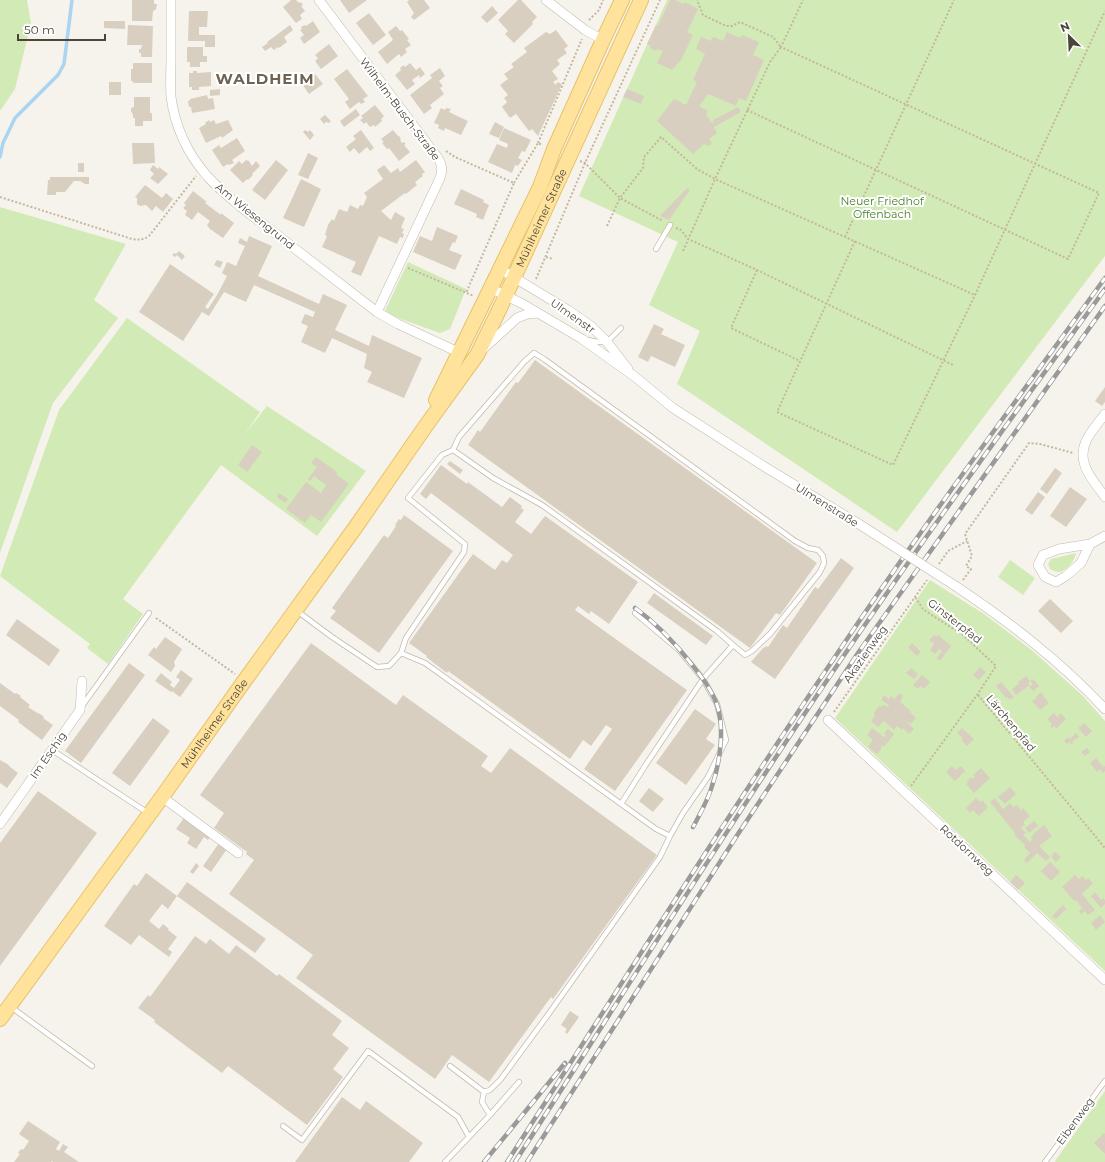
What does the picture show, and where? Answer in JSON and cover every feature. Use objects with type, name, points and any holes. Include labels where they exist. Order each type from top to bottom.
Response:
[{"type":"main road","name":"Mühlheimer Straße","points":[[425,427],[436,400],[540,187],[554,149],[622,0]]},
{"type":"main road","name":"Mühlheimer Straße","points":[[0,1019],[150,814],[477,355],[506,296],[641,0]]},
{"type":"street","name":"Am Wiesengrund","points":[[171,0],[172,106],[182,138],[201,169],[218,187],[241,207],[377,312],[398,324],[460,353]]},
{"type":"street","name":"Wilhelm-Busch-Straße","points":[[319,0],[441,163],[442,172],[440,178],[377,312]]},
{"type":"street","points":[[546,0],[585,30],[603,40]]},
{"type":"street","name":"Ulmenstr","points":[[500,269],[568,310],[591,326],[607,342],[634,376]]},
{"type":"street","name":"Ulmenstraße","points":[[490,288],[538,313],[582,339],[634,376],[673,408],[957,587],[1020,631],[1068,672],[1105,709]]},
{"type":"street","points":[[477,355],[517,318],[527,314],[538,313]]},
{"type":"street","points":[[1105,414],[1087,438],[1082,456],[1083,464],[1088,473],[1105,497]]},
{"type":"street","points":[[1090,544],[1081,563],[1066,576],[1056,582],[1045,577],[1038,565],[1043,555],[1059,549],[1090,544],[1105,536]]},
{"type":"street","points":[[80,710],[82,682]]},
{"type":"street","name":"Im Eschig","points":[[0,824],[80,710]]},
{"type":"street","name":"Rotdornweg","points":[[828,720],[1105,980]]},
{"type":"street","points":[[162,797],[238,853]]},
{"type":"lane","points":[[656,249],[670,225]]},
{"type":"lane","points":[[582,339],[607,342],[621,328]]},
{"type":"lane","points":[[295,610],[377,667],[389,666],[401,653],[406,638],[464,552],[465,544],[408,498],[442,455],[453,450],[459,437],[524,362],[534,353],[795,542],[808,548],[818,550],[823,556],[824,563],[820,572],[770,634],[752,652],[745,655],[717,631],[542,505],[493,478],[453,450]]},
{"type":"lane","points":[[80,710],[149,613]]},
{"type":"lane","points":[[484,1092],[490,1090],[501,1079],[660,857],[683,813],[708,777],[726,740],[717,704],[703,679],[679,650],[635,613]]},
{"type":"lane","points":[[621,804],[703,679],[733,645]]},
{"type":"lane","points":[[401,653],[425,663],[656,829],[670,836]]},
{"type":"lane","points":[[52,750],[150,814]]},
{"type":"lane","points":[[9,1006],[92,1066]]},
{"type":"lane","points":[[283,1126],[302,1140],[368,1051],[458,1118],[469,1136]]},
{"type":"lane","points":[[450,1066],[484,1092]]},
{"type":"lane","name":"Eibenweg","points":[[1045,1162],[1105,1081]]},
{"type":"lane","points":[[445,1162],[519,1082]]},
{"type":"lane","points":[[484,1092],[482,1102],[490,1115]]},
{"type":"path","points":[[538,143],[581,44],[589,19],[598,10],[603,0]]},
{"type":"path","points":[[697,0],[703,15],[726,26],[732,26],[740,22],[773,37],[781,47],[1099,193],[1068,259],[747,110]]},
{"type":"path","points":[[683,250],[770,62],[781,47],[803,0]]},
{"type":"path","points":[[845,237],[954,0]]},
{"type":"path","points":[[855,241],[777,412],[893,465],[975,295],[1105,11]]},
{"type":"path","points":[[607,226],[620,198],[643,168],[644,157],[662,137],[697,169],[715,179],[975,295]]},
{"type":"path","points":[[430,148],[436,144],[455,157],[514,182],[466,293]]},
{"type":"path","points":[[0,197],[138,240],[149,236],[201,169]]},
{"type":"path","points":[[620,198],[681,230],[688,239],[757,270],[954,365]]},
{"type":"path","points":[[546,257],[552,259]]},
{"type":"path","points":[[757,270],[730,328],[800,360]]},
{"type":"path","points":[[964,578],[971,569],[966,566],[972,556],[965,534],[1029,443],[1040,444],[1082,456]]},
{"type":"path","name":"Ginsterpfad","points":[[915,597],[924,609],[962,634],[996,666],[977,695]]},
{"type":"path","name":"Akazienweg","points":[[828,720],[915,597]]},
{"type":"path","points":[[149,613],[245,680]]},
{"type":"path","name":"Lärchenpfad","points":[[910,788],[977,695],[1105,848]]},
{"type":"green space","points":[[0,0],[27,0],[31,23],[15,89],[0,111]]},
{"type":"green space","name":"Neuer Friedhof Offenbach","points":[[667,0],[1105,0],[1105,256],[897,532],[677,384],[700,331],[649,305],[678,242],[579,196]]},
{"type":"green space","points":[[0,207],[126,244],[94,300],[118,318],[53,403],[0,553]]},
{"type":"green space","points":[[408,262],[466,289],[450,329],[440,333],[384,313]]},
{"type":"green space","points":[[127,318],[260,412],[244,435],[267,406],[366,471],[317,536],[221,465],[123,599],[143,614],[108,664],[87,648],[90,644],[0,576],[59,410]]},
{"type":"green space","points":[[1076,553],[1072,562],[1065,570],[1059,572],[1050,569],[1048,564],[1051,559]]},
{"type":"green space","points":[[1010,560],[1035,578],[1023,595],[998,577]]},
{"type":"green space","points":[[930,580],[984,614],[1034,652],[1083,696],[1105,721],[1105,971],[835,718]]},
{"type":"green space","points":[[1105,1091],[1105,1162],[1056,1162],[1055,1161]]},
{"type":"building","points":[[132,0],[154,0],[154,4],[157,4],[156,9],[153,11],[152,21],[132,21]]},
{"type":"building","points":[[291,0],[296,0],[299,3],[301,2],[303,5],[301,6],[305,11],[300,15],[302,19],[296,23],[283,7]]},
{"type":"building","points":[[340,0],[367,0],[349,13]]},
{"type":"building","points":[[409,0],[424,0],[430,8],[414,20],[411,17],[414,13],[407,2]]},
{"type":"building","points":[[518,0],[521,0],[537,17],[532,22],[533,24],[514,43],[505,34],[508,31],[498,20]]},
{"type":"building","points":[[670,0],[675,0],[684,4],[685,2],[698,9],[687,32],[693,35],[681,60],[672,70],[657,63],[663,51],[657,49],[656,51],[650,48],[651,46],[647,44],[656,25],[658,26]]},
{"type":"building","points":[[492,6],[498,13],[487,23],[481,17]]},
{"type":"building","points":[[189,11],[208,11],[207,27],[199,27],[199,35],[215,35],[215,47],[205,47],[205,41],[188,41]]},
{"type":"building","points":[[369,13],[386,35],[373,45],[356,23]]},
{"type":"building","points":[[104,21],[125,21],[125,29],[104,28]]},
{"type":"building","points":[[313,21],[320,32],[304,44],[300,38],[304,35],[300,30],[302,29],[301,27],[306,26]]},
{"type":"building","points":[[128,25],[153,26],[152,57],[141,57],[139,49],[141,49],[142,45],[127,45]]},
{"type":"building","points":[[290,25],[293,30],[284,37],[287,42],[279,48],[278,47],[274,50],[271,47],[265,51],[262,47]]},
{"type":"building","points":[[396,26],[400,31],[402,30],[409,39],[407,40],[411,45],[405,49],[407,52],[401,57],[399,54],[387,64],[378,52],[393,40],[388,32]]},
{"type":"building","points":[[556,30],[568,46],[564,49],[567,53],[557,60],[560,64],[552,71],[558,79],[553,82],[556,85],[557,82],[562,84],[538,136],[532,129],[529,131],[516,114],[510,118],[502,107],[507,102],[504,98],[508,95],[500,85],[508,79],[504,74],[514,67],[511,64],[527,52],[524,48],[546,32],[550,34]]},
{"type":"building","points":[[727,32],[740,38],[742,35],[759,42],[753,55],[764,60],[746,101],[739,98],[736,106],[708,94],[699,106],[708,111],[706,115],[712,123],[714,122],[713,120],[738,107],[741,112],[714,127],[717,133],[709,139],[712,143],[709,146],[704,144],[693,154],[657,121],[674,99],[686,105],[697,82],[693,80],[705,54],[696,49],[701,37],[711,41],[713,37],[723,41]]},
{"type":"building","points":[[329,44],[338,56],[321,69],[315,61],[318,58],[315,55]]},
{"type":"building","points":[[187,47],[203,47],[203,56],[207,56],[207,62],[200,62],[200,67],[190,67],[190,62],[187,62]]},
{"type":"building","points":[[133,63],[152,63],[152,83],[133,83],[133,81],[131,81],[131,69],[133,69]]},
{"type":"building","points":[[410,63],[416,70],[420,67],[425,74],[420,78],[419,75],[412,80],[415,84],[407,90],[395,75],[401,70],[400,68],[404,65],[405,67]]},
{"type":"building","points":[[440,68],[445,76],[439,81],[443,86],[440,88],[444,94],[430,105],[432,108],[424,114],[410,95],[432,78],[430,75]]},
{"type":"building","points":[[347,69],[368,96],[363,99],[365,102],[361,104],[359,102],[350,109],[345,102],[349,99],[334,79]]},
{"type":"building","points":[[193,71],[197,71],[197,73],[211,72],[211,86],[199,87],[199,90],[192,90],[192,87],[189,87],[189,73],[193,73]]},
{"type":"building","points":[[315,74],[323,84],[309,94],[302,84]]},
{"type":"building","points":[[109,82],[121,82],[121,95],[109,95]]},
{"type":"building","points":[[220,89],[220,95],[210,96],[210,90]]},
{"type":"building","points":[[627,89],[644,96],[641,104],[623,97]]},
{"type":"building","points":[[207,95],[208,99],[213,98],[215,109],[192,113],[188,101],[190,99]]},
{"type":"building","points":[[134,97],[150,97],[150,113],[152,113],[152,121],[143,121],[143,126],[135,126],[135,118],[133,118],[131,111],[131,108],[134,107]]},
{"type":"building","points":[[375,105],[384,116],[381,119],[382,121],[375,127],[374,125],[370,127],[366,122],[364,124],[360,120],[363,118],[361,116]]},
{"type":"building","points":[[441,108],[445,110],[446,108],[451,109],[449,112],[468,121],[461,135],[445,128],[444,131],[438,128],[439,125],[434,123]]},
{"type":"building","points":[[356,109],[360,115],[344,127],[340,121]]},
{"type":"building","points":[[325,115],[331,121],[324,124],[320,119]]},
{"type":"building","points":[[209,120],[210,122],[214,120],[216,124],[228,120],[233,130],[222,138],[221,136],[206,143],[199,128],[206,124],[205,123]]},
{"type":"building","points":[[495,122],[504,127],[499,138],[489,134]]},
{"type":"building","points":[[504,128],[531,140],[525,152],[522,151],[518,158],[522,160],[518,166],[515,165],[512,173],[488,162],[497,144],[507,148],[508,144],[499,140]]},
{"type":"building","points":[[305,130],[308,132],[310,130],[314,135],[310,140],[303,132]]},
{"type":"building","points":[[361,130],[374,148],[370,151],[367,147],[359,154],[354,148],[350,152],[346,147],[356,139],[353,136]]},
{"type":"building","points":[[393,130],[399,136],[402,143],[404,142],[406,144],[404,145],[410,152],[399,161],[389,148],[387,149],[382,143],[384,142],[381,139]]},
{"type":"building","points":[[237,138],[245,151],[232,160],[234,163],[223,167],[212,150],[219,145],[221,148]]},
{"type":"building","points":[[132,143],[154,143],[155,163],[133,164]]},
{"type":"building","points":[[308,153],[318,158],[308,179],[298,175]]},
{"type":"building","points":[[246,160],[249,161],[252,166],[256,161],[260,166],[248,180],[247,179],[243,183],[230,170],[239,161],[242,164]]},
{"type":"building","points":[[276,160],[288,170],[265,200],[252,190]]},
{"type":"building","points":[[416,160],[425,172],[422,174],[423,176],[415,182],[417,185],[381,211],[391,220],[395,212],[405,218],[401,228],[404,229],[402,233],[404,234],[403,238],[400,237],[397,244],[379,236],[361,276],[351,272],[356,262],[322,247],[327,236],[325,235],[328,225],[332,219],[334,221],[339,209],[347,212],[350,205],[358,209],[360,205],[363,206],[367,197],[364,193],[383,179],[377,170],[384,165],[391,173],[398,168],[400,172]]},
{"type":"building","points":[[78,163],[84,163],[84,172],[78,172]]},
{"type":"building","points":[[153,165],[158,169],[159,167],[168,174],[158,184],[150,178],[154,174],[150,170]]},
{"type":"building","points":[[50,177],[89,177],[89,184],[74,181],[65,192],[56,192],[56,195],[47,195],[48,180],[50,180]]},
{"type":"building","points":[[301,179],[321,189],[304,227],[283,218]]},
{"type":"building","points":[[145,185],[162,198],[166,193],[173,199],[163,212],[156,206],[152,211],[146,205],[140,206],[137,204],[137,198],[135,197]]},
{"type":"building","points":[[687,188],[690,190],[669,220],[660,216]]},
{"type":"building","points":[[461,189],[484,200],[483,202],[489,205],[483,220],[476,217],[477,214],[454,204]]},
{"type":"building","points":[[193,191],[207,202],[205,203],[234,223],[223,238],[210,229],[207,225],[210,221],[198,212],[192,220],[185,215],[187,211],[183,208],[186,205],[184,203]]},
{"type":"building","points":[[437,227],[458,236],[455,243],[453,242],[449,250],[462,255],[455,270],[413,252],[420,236],[432,241]]},
{"type":"building","points":[[249,236],[272,246],[258,276],[319,304],[323,294],[347,305],[335,330],[369,346],[372,335],[422,358],[404,398],[367,382],[372,372],[364,368],[367,354],[332,338],[325,353],[301,342],[308,326],[301,323],[305,314],[313,317],[315,312],[254,285],[246,302],[224,292],[209,316],[202,312],[183,341],[139,312],[170,264],[214,294],[205,307],[208,309],[227,276],[222,273],[227,262],[236,266],[245,246],[238,243],[240,238],[247,242]]},
{"type":"building","points":[[179,251],[185,256],[182,260],[177,255],[175,257],[172,255]]},
{"type":"building","points":[[217,260],[223,262],[220,268],[214,265]]},
{"type":"building","points":[[654,324],[664,329],[661,334],[685,345],[675,367],[651,356],[648,362],[638,357]]},
{"type":"building","points":[[535,360],[817,563],[780,615],[776,613],[750,648],[468,445],[478,430],[480,432],[516,382],[518,383]]},
{"type":"building","points":[[1105,387],[1105,402],[1102,406],[1095,401]]},
{"type":"building","points":[[252,445],[262,452],[247,472],[238,465]]},
{"type":"building","points":[[316,457],[337,472],[336,474],[349,484],[321,522],[311,515],[305,523],[286,509],[306,482],[321,493],[326,485],[314,476],[310,481],[308,479],[317,467],[311,463]]},
{"type":"building","points":[[450,461],[463,470],[460,474],[447,464]]},
{"type":"building","points":[[441,465],[467,484],[468,482],[502,507],[510,497],[522,506],[521,508],[524,510],[515,522],[531,534],[545,516],[638,582],[609,624],[591,611],[589,614],[578,606],[575,610],[687,690],[615,791],[584,769],[612,729],[606,725],[591,746],[583,740],[570,759],[448,671],[447,673],[409,643],[473,554],[495,570],[502,560],[507,563],[513,555],[431,493],[426,499],[420,494]]},
{"type":"building","points":[[1055,468],[1062,473],[1047,494],[1040,489]]},
{"type":"building","points":[[1070,487],[1087,499],[1066,527],[1050,516]]},
{"type":"building","points":[[1038,492],[1045,497],[1032,515],[1025,510]]},
{"type":"building","points":[[279,493],[288,499],[285,503],[277,497]]},
{"type":"building","points":[[404,515],[453,551],[379,653],[330,618],[336,611],[332,608],[384,535],[388,538],[399,519],[401,520]]},
{"type":"building","points":[[841,558],[854,568],[775,679],[751,662],[764,647],[768,647],[783,625],[787,628],[815,587],[818,589]]},
{"type":"building","points":[[654,593],[713,636],[706,645],[647,603]]},
{"type":"building","points":[[1050,599],[1073,621],[1061,633],[1038,611]]},
{"type":"building","points":[[17,619],[60,650],[49,666],[6,635]]},
{"type":"building","points":[[934,635],[937,637],[938,635],[951,646],[940,661],[937,658],[942,651],[939,649],[935,654],[930,650],[934,644],[929,640]]},
{"type":"building","points":[[165,637],[182,649],[174,662],[175,666],[171,672],[148,655],[154,647],[156,649]]},
{"type":"building","points":[[311,643],[396,705],[403,695],[488,756],[481,766],[491,773],[510,748],[657,855],[553,999],[551,997],[489,1082],[452,1055],[435,1079],[296,978],[313,955],[229,894],[254,860],[246,854],[247,852],[214,828],[224,813],[200,795]]},
{"type":"building","points":[[912,643],[921,652],[917,656],[908,647]]},
{"type":"building","points":[[129,663],[145,675],[81,763],[65,751]]},
{"type":"building","points":[[980,667],[986,672],[979,680],[973,675]]},
{"type":"building","points":[[911,668],[918,674],[914,679],[906,673]]},
{"type":"building","points":[[181,670],[193,679],[180,697],[155,681],[161,673],[172,682],[170,685],[174,688],[180,680],[176,677]]},
{"type":"building","points":[[922,675],[930,682],[924,689],[920,686],[918,689],[913,685]]},
{"type":"building","points":[[1026,676],[1030,681],[1028,683],[1030,685],[1016,695],[1012,689]]},
{"type":"building","points":[[1033,679],[1039,686],[1033,691],[1029,687],[1033,684],[1030,681]]},
{"type":"building","points":[[1001,682],[1014,697],[1010,700],[1007,697],[1006,698],[996,686]]},
{"type":"building","points":[[0,683],[15,694],[16,693],[21,696],[20,697],[30,705],[28,707],[39,713],[53,725],[42,740],[0,706]]},
{"type":"building","points":[[1041,692],[1049,703],[1040,710],[1032,701],[1037,698],[1036,697]]},
{"type":"building","points":[[899,693],[903,696],[900,702],[911,711],[910,712],[916,718],[911,724],[909,722],[908,723],[914,729],[909,734],[903,728],[902,730],[897,726],[894,730],[884,721],[878,727],[871,721],[879,706],[881,707],[883,705],[888,707],[889,705],[881,700],[884,695],[889,699],[891,696],[895,699]]},
{"type":"building","points":[[695,709],[716,724],[706,739],[715,745],[686,785],[656,763]]},
{"type":"building","points":[[1054,713],[1057,717],[1061,713],[1066,719],[1056,729],[1054,726],[1052,728],[1050,726],[1052,724],[1047,719]]},
{"type":"building","points":[[153,718],[170,731],[130,786],[112,773]]},
{"type":"building","points":[[1084,723],[1092,731],[1086,737],[1078,728]]},
{"type":"building","points":[[872,728],[884,737],[886,735],[884,733],[888,729],[894,734],[884,747],[882,745],[882,748],[877,754],[868,747],[873,740],[867,735]]},
{"type":"building","points":[[962,728],[974,739],[967,746],[961,740],[963,738],[957,733]]},
{"type":"building","points":[[1076,733],[1079,737],[1072,742],[1072,745],[1069,742],[1067,744],[1064,741],[1068,737],[1070,739]]},
{"type":"building","points":[[1087,748],[1090,752],[1085,756],[1081,752]]},
{"type":"building","points":[[1096,758],[1103,767],[1105,766],[1105,771],[1103,773],[1100,769],[1097,772],[1090,763]]},
{"type":"building","points":[[0,760],[9,765],[18,773],[7,788],[0,783]]},
{"type":"building","points":[[952,766],[956,770],[961,766],[965,771],[955,781],[946,772]]},
{"type":"building","points":[[981,768],[990,778],[974,793],[966,784],[971,777],[973,779],[975,776],[973,775]]},
{"type":"building","points":[[1010,787],[1016,794],[1005,804],[998,797]]},
{"type":"building","points":[[649,788],[664,799],[653,812],[639,801]]},
{"type":"building","points":[[38,791],[97,833],[0,966],[0,843]]},
{"type":"building","points":[[976,798],[980,802],[982,800],[988,807],[979,816],[973,810],[970,813],[966,808]]},
{"type":"building","points":[[995,798],[1003,809],[1010,803],[1013,807],[1017,805],[1021,810],[1023,808],[1030,816],[1023,822],[1025,825],[1021,828],[1026,833],[1023,835],[1030,842],[1034,833],[1044,825],[1052,836],[1039,846],[1050,857],[1046,861],[1037,853],[1027,863],[1024,860],[1030,853],[1024,847],[1025,845],[1014,835],[1015,833],[990,802]]},
{"type":"building","points":[[184,818],[210,837],[208,840],[204,837],[196,849],[187,843],[190,838],[176,829]]},
{"type":"building","points":[[1034,821],[1038,826],[1029,833],[1025,828]]},
{"type":"building","points":[[219,843],[227,849],[211,872],[203,866]]},
{"type":"building","points":[[1055,852],[1061,857],[1056,862],[1051,856]]},
{"type":"building","points":[[1050,862],[1060,872],[1051,881],[1041,871]]},
{"type":"building","points":[[196,863],[199,866],[193,874],[190,872]]},
{"type":"building","points":[[146,873],[177,896],[168,909],[162,904],[149,921],[159,929],[163,924],[177,937],[168,949],[172,952],[169,957],[139,935],[131,945],[104,926],[134,884],[137,886]]},
{"type":"building","points":[[1016,875],[1025,883],[1018,890],[1010,882]]},
{"type":"building","points":[[1075,875],[1079,879],[1083,876],[1086,880],[1088,878],[1093,883],[1082,894],[1095,910],[1088,915],[1085,911],[1081,914],[1079,911],[1082,908],[1062,887]]},
{"type":"building","points":[[187,882],[266,939],[255,953],[177,896]]},
{"type":"building","points":[[1095,892],[1101,900],[1103,898],[1105,900],[1105,904],[1101,908],[1091,896]]},
{"type":"building","points":[[1063,905],[1066,909],[1056,919],[1052,916]]},
{"type":"building","points":[[1100,915],[1105,922],[1096,930],[1091,923]]},
{"type":"building","points":[[195,936],[206,944],[210,939],[229,954],[236,945],[277,976],[279,974],[342,1021],[332,1035],[349,1048],[333,1069],[343,1077],[307,1125],[228,1066],[222,1073],[154,1022],[155,1020],[138,1008],[148,995],[150,997]]},
{"type":"building","points":[[570,1011],[579,1017],[567,1034],[565,1032],[567,1029],[561,1025]]},
{"type":"building","points":[[342,1097],[360,1110],[366,1101],[423,1143],[409,1162],[295,1162]]},
{"type":"building","points":[[28,1121],[60,1142],[56,1149],[59,1151],[63,1144],[68,1147],[64,1152],[79,1162],[14,1162],[20,1154],[18,1153],[21,1149],[23,1150],[29,1141],[19,1134]]},
{"type":"building","points":[[1104,1133],[1105,1134],[1105,1154],[1094,1143]]},
{"type":"waterway","points":[[0,157],[3,143],[15,118],[58,75],[64,64],[72,0]]},
{"type":"railway","points":[[507,1162],[715,838],[843,645],[940,506],[1105,278]]},
{"type":"railway","points":[[515,1162],[711,855],[865,624],[1001,432],[1105,289]]},
{"type":"railway","points":[[527,1162],[738,834],[858,653],[1105,306]]},
{"type":"railway","points":[[635,608],[657,626],[683,654],[705,682],[717,705],[721,724],[717,767],[704,807],[693,827]]},
{"type":"railway","points":[[484,1162],[565,1063]]},
{"type":"district","name":"WALDHEIM","points":[[265,78]]}]
